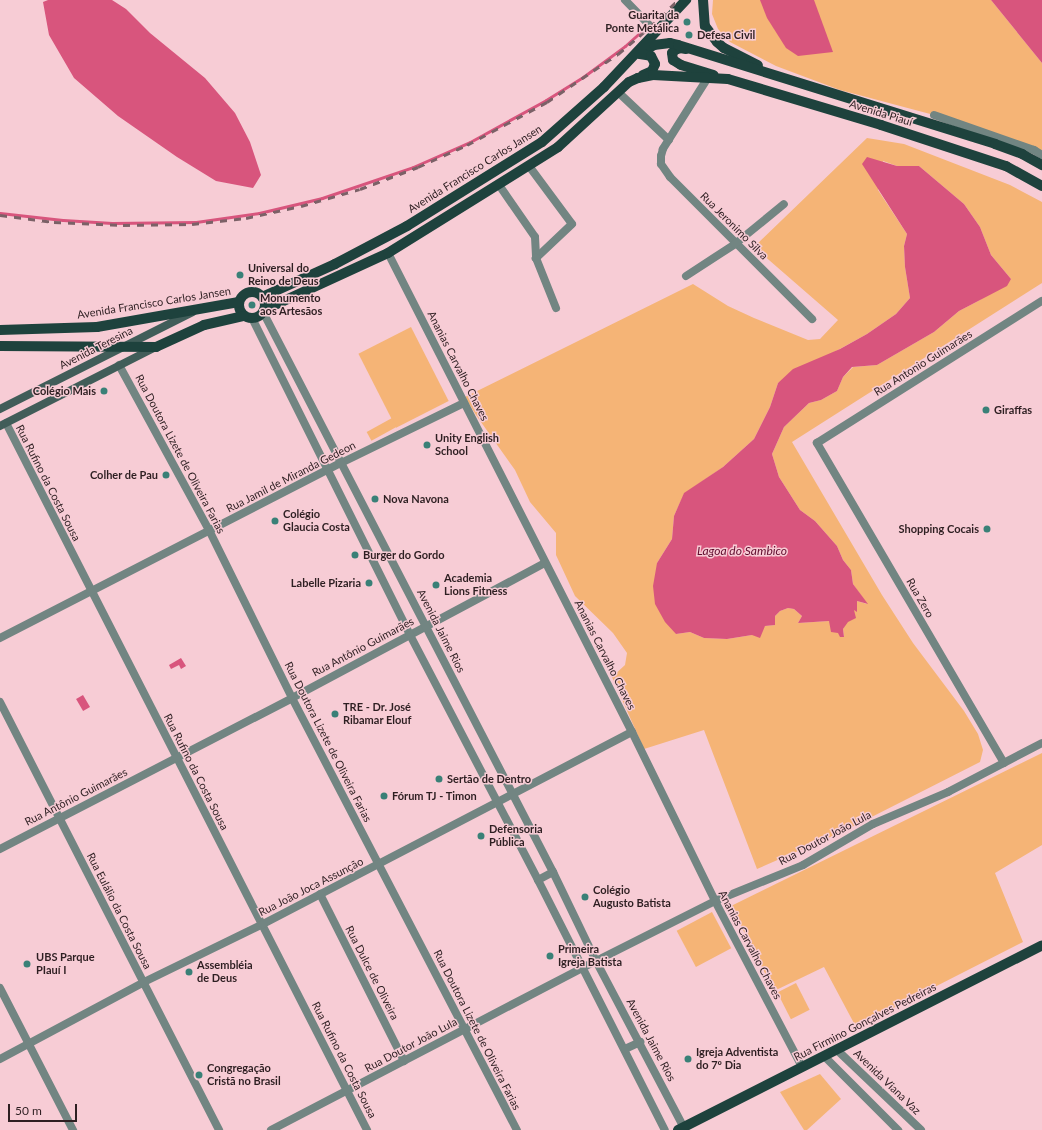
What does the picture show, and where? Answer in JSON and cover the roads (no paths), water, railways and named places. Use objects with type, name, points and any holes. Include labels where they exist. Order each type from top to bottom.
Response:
[{"type":"main road","name":"Avenida Francisco Carlos Jansen","points":[[0,330],[97,327],[239,302],[247,293],[255,293],[262,296],[335,264],[407,226],[542,142],[573,116],[686,0]]},
{"type":"main road","name":"Avenida Piauí","points":[[703,0],[705,26],[717,42],[724,48],[785,78]]},
{"type":"main road","name":"Avenida Piauí","points":[[626,63],[654,45],[678,44],[692,50],[995,144],[1022,154],[1042,165]]},
{"type":"main road","points":[[692,50],[680,48],[674,50],[672,53],[673,60],[681,65],[728,79]]},
{"type":"main road","points":[[3,425],[119,365],[204,325],[248,317],[258,317],[264,311],[388,253],[558,147],[629,82],[652,71],[656,64],[652,56],[640,54]]},
{"type":"main road","points":[[638,78],[666,75],[707,78]]},
{"type":"main road","name":"Avenida Piauí","points":[[707,78],[728,79],[881,124],[1006,166],[1042,186]]},
{"type":"main road","points":[[262,296],[265,303],[264,311]]},
{"type":"main road","name":"Avenida Francisco Carlos Jansen","points":[[239,302],[240,310],[248,317]]},
{"type":"main road","name":"Avenida Teresina","points":[[0,409],[123,346],[203,308]]},
{"type":"main road","points":[[24,330],[24,346]]},
{"type":"main road","points":[[0,346],[156,347]]},
{"type":"main road","name":"Rua Firmino Gonçalves Pedreiras","points":[[682,1129],[1042,945]]},
{"type":"street","points":[[625,0],[656,32]]},
{"type":"street","name":"Rua Jeronimo Silva","points":[[707,78],[660,156],[661,164],[670,177],[812,319]]},
{"type":"street","points":[[618,92],[669,140]]},
{"type":"street","points":[[934,115],[1034,150],[1042,155]]},
{"type":"street","points":[[529,166],[572,224],[536,258]]},
{"type":"street","points":[[499,185],[535,237],[536,258],[556,308]]},
{"type":"street","points":[[686,276],[736,244],[784,204]]},
{"type":"street","name":"Ananias Carvalho Chaves","points":[[388,253],[632,732],[715,901],[802,1067]]},
{"type":"street","name":"Rua Antonio Guimarães","points":[[817,443],[1042,301]]},
{"type":"street","name":"Avenida Jaime Rios","points":[[264,311],[553,872],[596,961],[640,1042],[682,1129]]},
{"type":"street","points":[[248,317],[496,802],[625,1049],[665,1130]]},
{"type":"street","name":"Rua Doutora Lizete de Oliveira Farias","points":[[119,365],[210,532],[292,698],[517,1130]]},
{"type":"street","name":"Rua Jamil de Miranda Gedeon","points":[[0,638],[210,532],[326,470],[464,403]]},
{"type":"street","name":"Rua Rufino da Costa Sousa","points":[[3,425],[263,924],[367,1130]]},
{"type":"street","name":"Rua Zero","points":[[817,443],[1004,763]]},
{"type":"street","name":"Rua Antônio Guimarães","points":[[0,849],[292,698],[545,563]]},
{"type":"street","name":"Rua Eulálio da Costa Sousa","points":[[0,702],[219,1130]]},
{"type":"street","name":"Rua João Joca Assunção","points":[[0,1059],[144,982],[263,924],[512,793],[632,732]]},
{"type":"street","name":"Rua Doutor João Lula","points":[[596,961],[715,901],[803,865],[873,824],[923,804],[1042,743]]},
{"type":"street","points":[[538,880],[553,872]]},
{"type":"street","name":"Rua Dulce de Oliveira","points":[[320,894],[404,1062]]},
{"type":"street","points":[[582,968],[596,961]]},
{"type":"street","name":"Rua Doutor João Lula","points":[[270,1130],[404,1062],[582,968]]},
{"type":"street","points":[[0,988],[73,1130]]},
{"type":"street","points":[[625,1049],[640,1042]]},
{"type":"street","name":"Avenida Viana Vaz","points":[[837,1050],[921,1130]]},
{"type":"street","points":[[824,1056],[898,1130]]},
{"type":"water","points":[[48,0],[112,0],[126,9],[150,33],[205,78],[235,113],[250,142],[261,175],[253,188],[216,181],[177,157],[118,116],[74,78],[49,35],[43,2]]},
{"type":"water","points":[[760,0],[814,0],[833,52],[798,56],[786,48],[767,18]]},
{"type":"water","points":[[991,0],[1042,0],[1042,63]]},
{"type":"water","name":"Lagoa do Sambico","points":[[867,157],[897,166],[919,166],[964,204],[980,227],[991,255],[1011,279],[1007,286],[959,311],[934,332],[877,365],[852,367],[843,377],[837,391],[821,400],[809,403],[784,427],[772,454],[779,477],[800,510],[815,521],[837,546],[843,560],[851,570],[853,584],[868,604],[857,601],[857,612],[854,610],[856,618],[848,622],[843,629],[844,637],[840,637],[838,633],[831,632],[829,621],[798,623],[802,616],[794,609],[788,608],[780,611],[775,616],[775,625],[765,626],[760,638],[752,635],[727,639],[704,638],[690,632],[676,634],[665,622],[655,604],[653,586],[657,563],[672,539],[674,516],[684,493],[723,467],[754,439],[770,407],[778,383],[793,369],[840,349],[867,334],[896,314],[910,298],[905,267],[904,246],[907,234],[862,164]]},
{"type":"water","points":[[181,658],[186,666],[181,669],[179,665],[171,669],[169,665]]},
{"type":"water","points":[[83,695],[90,707],[83,711],[76,699]]},
{"type":"waterway","points":[[0,213],[63,220],[112,223],[196,222],[259,213],[322,198],[413,167],[470,142],[546,100],[583,77],[625,46],[648,25]]},
{"type":"railway","points":[[0,215],[54,222],[123,225],[192,224],[246,218],[301,206],[360,189],[418,167],[467,145],[547,102],[618,54],[650,27],[678,0]]},
{"type":"place","name":"Guarita da Ponte Metálica","points":[[687,22]]},
{"type":"place","name":"Defesa Civil","points":[[689,35]]},
{"type":"place","name":"Universal do Reino de Deus","points":[[240,275]]},
{"type":"place","name":"Monumento aos Artesãos","points":[[252,305]]},
{"type":"place","name":"Colégio Mais","points":[[104,391]]},
{"type":"place","name":"Giraffas","points":[[986,410]]},
{"type":"place","name":"Unity English School","points":[[427,445]]},
{"type":"place","name":"Colher de Pau","points":[[166,475]]},
{"type":"place","name":"Nova Navona","points":[[375,499]]},
{"type":"place","name":"Colégio Glaucia Costa","points":[[275,521]]},
{"type":"place","name":"Shopping Cocais","points":[[987,529]]},
{"type":"place","name":"Burger do Gordo","points":[[355,555]]},
{"type":"place","name":"Labelle Pizaria","points":[[369,583]]},
{"type":"place","name":"Academia Lions Fitness","points":[[436,585]]},
{"type":"place","name":"TRE - Dr. José Ribamar Elouf","points":[[335,714]]},
{"type":"place","name":"Sertão de Dentro","points":[[439,779]]},
{"type":"place","name":"Fórum TJ - Timon","points":[[384,796]]},
{"type":"place","name":"Defensoria Pública","points":[[481,836]]},
{"type":"place","name":"Colégio Augusto Batista","points":[[585,897]]},
{"type":"place","name":"Primeira Igreja Batista","points":[[550,956]]},
{"type":"place","name":"UBS Parque PIauí I","points":[[27,964]]},
{"type":"place","name":"Assembléia de Deus","points":[[189,972]]},
{"type":"place","name":"Igreja Adventista do 7º Dia","points":[[688,1059]]},
{"type":"place","name":"Congregação Cristã no Brasil","points":[[199,1075]]}]
